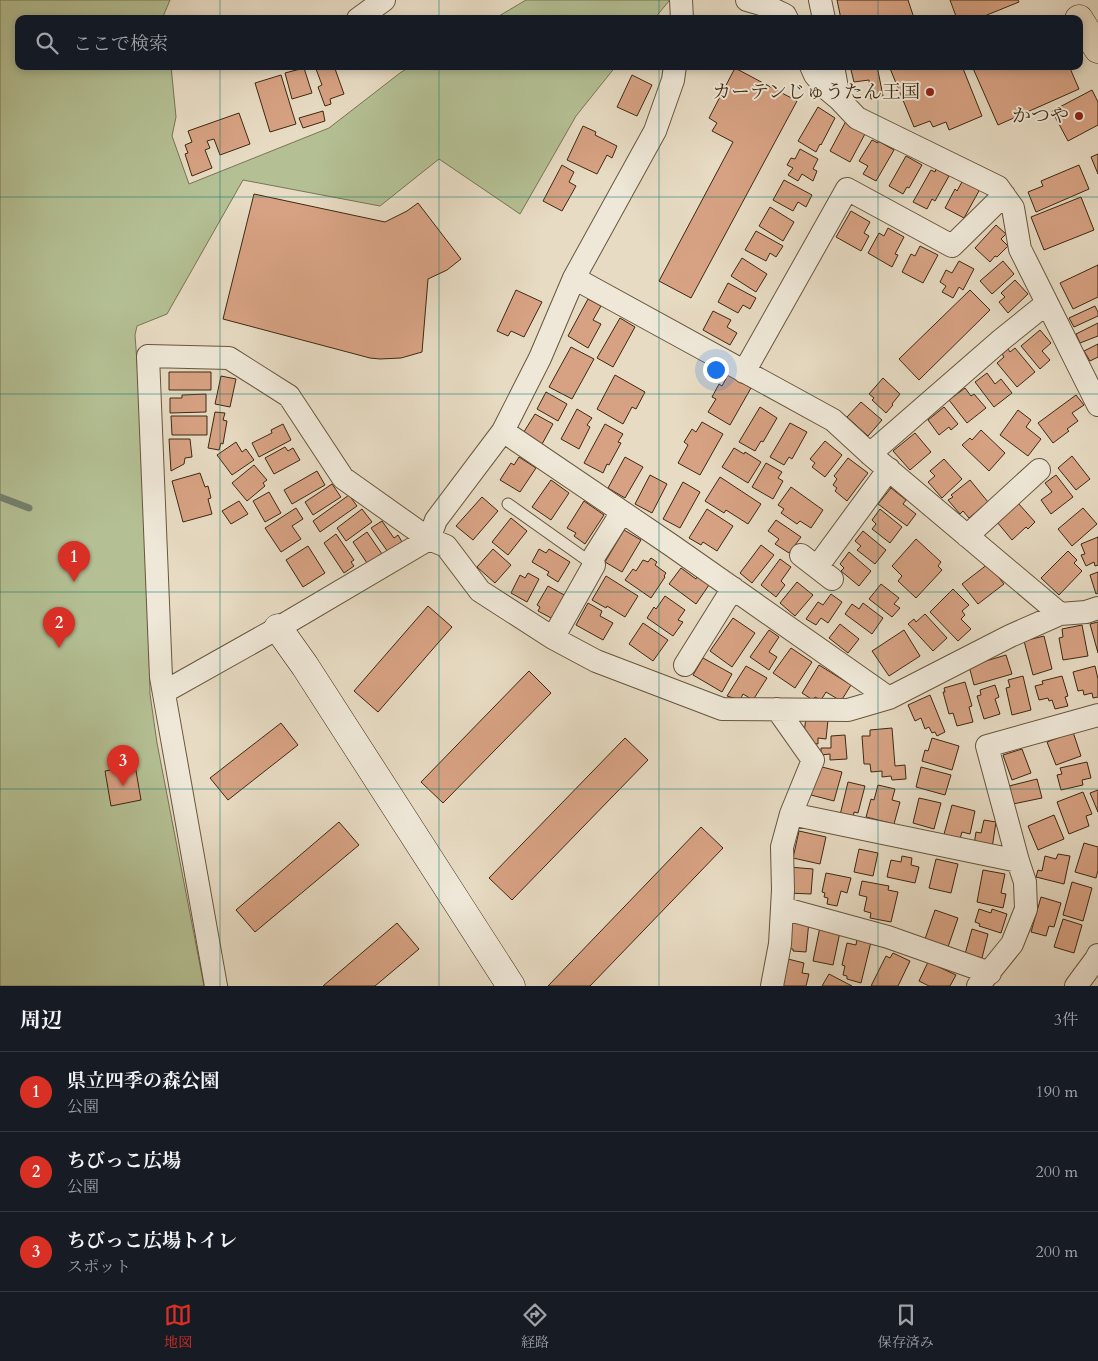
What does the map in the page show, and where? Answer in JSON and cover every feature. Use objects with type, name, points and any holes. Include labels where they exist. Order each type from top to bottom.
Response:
[{"type":"main road","points":[[1067,0],[1076,15]]},
{"type":"main road","points":[[1083,25],[1098,49]]},
{"type":"street","points":[[363,15],[384,0]]},
{"type":"street","points":[[681,0],[682,15]]},
{"type":"street","points":[[747,0],[785,15]]},
{"type":"street","points":[[820,0],[823,15]]},
{"type":"street","points":[[164,692],[278,628],[429,538],[436,520],[503,430],[540,358],[574,278],[655,131],[674,80],[675,70]]},
{"type":"street","points":[[813,70],[827,89],[857,118],[998,187],[1004,194],[1013,208],[1020,249],[1098,405]]},
{"type":"street","points":[[834,70],[839,99]]},
{"type":"street","points":[[744,372],[847,189],[952,246],[1004,194]]},
{"type":"street","points":[[574,278],[833,420],[870,454],[1060,614]]},
{"type":"street","points":[[870,454],[1001,340],[1047,304]]},
{"type":"street","points":[[216,986],[161,667],[148,356],[229,358],[289,396],[344,478],[429,538],[446,546],[480,591],[553,638],[596,661],[722,709],[848,710],[889,698],[1010,636],[1060,614],[1086,612],[1098,608]]},
{"type":"street","points":[[503,430],[889,698]]},
{"type":"street","points":[[817,567],[890,469]]},
{"type":"street","points":[[967,536],[1039,470]]},
{"type":"street","points":[[553,638],[594,565],[593,558],[622,512]]},
{"type":"street","points":[[686,665],[732,588]]},
{"type":"street","points":[[278,628],[305,666],[510,986]]},
{"type":"street","points":[[772,986],[780,944],[784,890],[782,847],[791,814],[813,760],[777,709]]},
{"type":"street","points":[[782,908],[888,937],[984,979],[1012,944],[1026,909],[1025,882],[987,746],[1098,715]]},
{"type":"street","points":[[791,814],[1018,861]]},
{"type":"street","points":[[1076,986],[1098,955]]},
{"type":"lane","points":[[508,504],[594,565]]},
{"type":"green space","points":[[0,0],[170,0],[164,15],[15,15],[15,70],[171,70],[176,117],[172,136],[189,184],[329,128],[405,70],[613,70],[576,116],[520,214],[439,159],[380,206],[243,180],[167,314],[137,326],[135,335],[145,471],[150,694],[157,743],[204,986],[0,986]]},
{"type":"green space","points":[[526,0],[669,0],[657,15],[501,15]]},
{"type":"building","points":[[837,0],[908,0],[913,15],[840,15]]},
{"type":"building","points":[[950,0],[1018,0],[1019,2],[987,15],[956,15]]},
{"type":"building","points":[[305,70],[312,93],[292,99],[285,73]]},
{"type":"building","points":[[316,70],[335,70],[344,94],[330,99],[331,104],[325,106],[318,87],[322,85]]},
{"type":"building","points":[[734,70],[739,70],[797,101],[691,298],[659,281],[733,142],[712,131],[717,123],[709,118]]},
{"type":"building","points":[[851,70],[878,70],[883,96],[871,99],[869,80],[854,82]]},
{"type":"building","points":[[891,70],[964,70],[982,116],[949,130],[946,122],[933,127],[930,121],[914,127]]},
{"type":"building","points":[[974,70],[1071,70],[1079,89],[998,125]]},
{"type":"building","points":[[281,75],[296,124],[270,132],[255,83]]},
{"type":"building","points":[[632,75],[652,85],[637,116],[617,107]]},
{"type":"building","points":[[1092,90],[1098,102],[1098,125],[1068,141],[1052,111]]},
{"type":"building","points":[[818,107],[835,118],[816,152],[798,141]]},
{"type":"building","points":[[323,111],[325,121],[303,128],[299,118]]},
{"type":"building","points":[[239,113],[250,144],[220,155],[214,139],[207,141],[210,148],[205,150],[212,168],[192,176],[185,154],[188,153],[185,145],[192,142],[188,131]]},
{"type":"building","points":[[846,121],[866,132],[850,162],[830,151]]},
{"type":"building","points":[[583,126],[596,132],[595,135],[617,146],[612,158],[607,155],[597,174],[567,160]]},
{"type":"building","points":[[872,140],[878,143],[878,141],[894,150],[876,181],[863,174],[868,166],[859,161]]},
{"type":"building","points":[[800,149],[818,159],[813,169],[817,171],[813,181],[802,174],[798,181],[788,175],[793,168],[787,165],[791,158],[795,159]]},
{"type":"building","points":[[1098,154],[1098,174],[1091,157]]},
{"type":"building","points":[[906,156],[922,165],[909,188],[907,187],[903,194],[889,186]]},
{"type":"building","points":[[562,165],[574,172],[569,182],[576,186],[562,211],[543,201]]},
{"type":"building","points":[[1079,165],[1089,189],[1036,212],[1028,192],[1043,186],[1041,181]]},
{"type":"building","points":[[936,169],[949,176],[935,201],[932,199],[927,209],[913,202],[931,170],[935,172]]},
{"type":"building","points":[[784,180],[812,195],[806,207],[798,202],[793,211],[773,200]]},
{"type":"building","points":[[963,180],[980,189],[964,218],[945,208],[955,189],[957,191]]},
{"type":"building","points":[[254,194],[385,222],[418,203],[461,259],[447,270],[428,279],[422,352],[401,358],[370,358],[223,319]]},
{"type":"building","points":[[1081,197],[1094,230],[1044,250],[1031,217]]},
{"type":"building","points":[[770,207],[794,222],[783,241],[759,226]]},
{"type":"building","points":[[851,211],[870,222],[864,233],[869,236],[861,251],[836,237]]},
{"type":"building","points":[[996,225],[1006,234],[1001,239],[1008,246],[990,262],[975,248]]},
{"type":"building","points":[[888,228],[904,237],[895,254],[898,255],[892,267],[868,253],[879,233],[884,236]]},
{"type":"building","points":[[756,231],[783,246],[776,257],[770,253],[766,261],[745,250]]},
{"type":"building","points":[[920,246],[938,255],[923,283],[902,272],[911,254],[915,256]]},
{"type":"building","points":[[742,258],[767,274],[756,292],[731,276]]},
{"type":"building","points":[[959,261],[974,269],[963,290],[959,287],[953,298],[942,292],[946,286],[940,282],[946,270],[952,273]]},
{"type":"building","points":[[1003,261],[1014,274],[992,294],[980,281]]},
{"type":"building","points":[[1098,265],[1098,297],[1073,309],[1060,283]]},
{"type":"building","points":[[1015,280],[1028,294],[1008,313],[999,302],[1005,297],[1001,293]]},
{"type":"building","points":[[728,283],[756,298],[750,309],[743,305],[738,313],[718,302]]},
{"type":"building","points":[[516,290],[542,302],[524,337],[511,331],[508,336],[497,331]]},
{"type":"building","points":[[970,290],[990,310],[919,380],[899,359]]},
{"type":"building","points":[[588,299],[601,306],[593,320],[601,324],[588,348],[568,336]]},
{"type":"building","points":[[1095,306],[1098,316],[1074,327],[1069,318]]},
{"type":"building","points":[[713,311],[731,320],[727,327],[737,333],[730,345],[703,330]]},
{"type":"building","points":[[620,318],[635,327],[613,367],[597,358]]},
{"type":"building","points":[[1098,323],[1098,336],[1080,343],[1076,334]]},
{"type":"building","points":[[1040,330],[1051,343],[1042,351],[1050,360],[1040,369],[1021,346]]},
{"type":"building","points":[[1098,344],[1098,357],[1090,361],[1084,351]]},
{"type":"building","points":[[571,347],[594,359],[572,399],[549,387]]},
{"type":"building","points":[[1015,348],[1035,372],[1017,387],[997,363],[1004,357],[1002,354],[1008,349],[1010,352]]},
{"type":"building","points":[[169,372],[211,372],[211,390],[169,390]]},
{"type":"building","points":[[987,373],[995,384],[1001,379],[1012,393],[994,407],[975,382]]},
{"type":"building","points":[[615,375],[645,392],[636,409],[632,407],[623,424],[597,409]]},
{"type":"building","points":[[728,375],[751,388],[730,425],[708,412],[716,399],[712,397],[719,384],[722,386]]},
{"type":"building","points":[[221,376],[236,379],[230,407],[215,404]]},
{"type":"building","points":[[883,378],[900,394],[886,413],[872,400],[874,398],[869,394]]},
{"type":"building","points":[[965,388],[971,396],[974,394],[986,408],[967,423],[949,400]]},
{"type":"building","points":[[546,392],[567,404],[558,421],[537,409]]},
{"type":"building","points":[[206,394],[206,412],[170,413],[170,398],[182,398],[182,395]]},
{"type":"building","points":[[1076,395],[1084,405],[1072,413],[1078,421],[1067,429],[1069,431],[1053,443],[1038,423]]},
{"type":"building","points":[[861,402],[882,420],[868,436],[847,417]]},
{"type":"building","points":[[760,407],[777,418],[763,442],[761,441],[755,451],[739,442]]},
{"type":"building","points":[[944,407],[958,424],[951,430],[949,427],[939,435],[928,420]]},
{"type":"building","points":[[577,409],[592,418],[587,425],[590,427],[579,449],[561,439]]},
{"type":"building","points":[[1018,410],[1031,420],[1026,427],[1041,439],[1028,456],[1000,435]]},
{"type":"building","points":[[215,412],[225,413],[223,420],[227,421],[223,444],[221,443],[219,450],[208,448]]},
{"type":"building","points":[[535,414],[553,424],[541,446],[522,435]]},
{"type":"building","points":[[171,416],[207,416],[207,435],[172,435]]},
{"type":"building","points":[[702,422],[723,434],[700,475],[678,463],[688,445],[684,442],[692,429],[696,432]]},
{"type":"building","points":[[790,423],[807,432],[792,459],[789,457],[784,465],[770,457]]},
{"type":"building","points":[[283,424],[291,440],[259,457],[252,443],[272,433],[271,430]]},
{"type":"building","points":[[605,424],[623,434],[618,442],[621,443],[603,473],[584,463]]},
{"type":"building","points":[[981,430],[1005,453],[989,471],[962,445],[970,438],[972,440]]},
{"type":"building","points":[[915,433],[931,452],[910,470],[893,451]]},
{"type":"building","points":[[169,439],[190,439],[192,457],[185,458],[184,464],[171,471]]},
{"type":"building","points":[[825,441],[842,455],[825,477],[812,467],[815,463],[810,459]]},
{"type":"building","points":[[236,442],[242,452],[246,449],[254,460],[232,475],[217,455]]},
{"type":"building","points":[[285,447],[288,451],[293,448],[300,460],[274,474],[265,458]]},
{"type":"building","points":[[734,448],[744,454],[745,452],[761,462],[748,483],[722,467]]},
{"type":"building","points":[[1072,456],[1090,479],[1076,490],[1058,468]]},
{"type":"building","points":[[519,457],[536,468],[520,492],[500,480],[511,463],[514,465]]},
{"type":"building","points":[[625,457],[643,467],[625,498],[608,488]]},
{"type":"building","points":[[848,458],[868,473],[847,501],[835,491],[837,488],[833,485],[837,479],[834,476]]},
{"type":"building","points":[[944,459],[962,479],[942,498],[928,482],[935,476],[930,471]]},
{"type":"building","points":[[766,463],[782,472],[778,478],[783,481],[773,499],[752,487]]},
{"type":"building","points":[[254,465],[267,480],[263,483],[265,486],[247,501],[232,483]]},
{"type":"building","points":[[317,471],[325,485],[292,504],[284,490]]},
{"type":"building","points":[[200,473],[205,487],[208,486],[211,498],[208,499],[212,514],[183,522],[172,481]]},
{"type":"building","points":[[650,475],[667,484],[652,513],[635,504]]},
{"type":"building","points":[[1056,475],[1073,497],[1051,514],[1041,500],[1052,492],[1045,483]]},
{"type":"building","points":[[720,477],[761,504],[748,524],[726,510],[724,513],[705,501]]},
{"type":"building","points":[[551,480],[569,493],[551,520],[532,507]]},
{"type":"building","points":[[970,480],[988,502],[969,518],[963,511],[960,514],[948,500],[953,497],[951,495]]},
{"type":"building","points":[[683,482],[700,492],[680,528],[663,519]]},
{"type":"building","points":[[332,484],[341,497],[313,515],[305,502]]},
{"type":"building","points":[[791,487],[823,510],[811,528],[800,521],[797,524],[781,513],[784,509],[778,505]]},
{"type":"building","points":[[891,488],[906,500],[903,504],[916,514],[907,526],[878,504]]},
{"type":"building","points":[[269,492],[281,513],[265,522],[253,501]]},
{"type":"building","points":[[349,495],[357,506],[320,532],[313,521]]},
{"type":"building","points":[[482,497],[498,511],[473,540],[456,526]]},
{"type":"building","points":[[239,501],[248,514],[231,524],[222,511]]},
{"type":"building","points":[[584,501],[604,515],[585,544],[574,536],[576,533],[567,528]]},
{"type":"building","points":[[1018,503],[1035,522],[1028,529],[1026,527],[1012,540],[997,522]]},
{"type":"building","points":[[296,508],[303,519],[292,526],[301,539],[281,552],[265,528]]},
{"type":"building","points":[[1083,508],[1097,524],[1072,546],[1058,529]]},
{"type":"building","points":[[362,509],[372,522],[346,541],[337,528]]},
{"type":"building","points":[[707,509],[733,526],[717,551],[703,542],[701,545],[689,538]]},
{"type":"building","points":[[880,509],[902,527],[890,543],[872,529],[876,524],[872,520]]},
{"type":"building","points":[[511,518],[527,531],[508,555],[492,542]]},
{"type":"building","points":[[776,520],[801,537],[789,553],[775,544],[779,539],[768,531]]},
{"type":"building","points":[[382,521],[394,538],[398,535],[402,542],[388,552],[371,528]]},
{"type":"building","points":[[624,530],[641,540],[622,572],[605,562]]},
{"type":"building","points":[[863,531],[886,550],[875,564],[857,550],[861,546],[855,541]]},
{"type":"building","points":[[367,532],[382,554],[367,563],[353,542]]},
{"type":"building","points":[[336,534],[354,560],[351,562],[354,566],[344,573],[324,543]]},
{"type":"building","points":[[1098,537],[1098,565],[1095,566],[1094,562],[1086,566],[1081,555],[1085,554],[1081,544]]},
{"type":"building","points":[[916,539],[941,562],[938,566],[942,570],[916,598],[898,581],[902,576],[892,566]]},
{"type":"building","points":[[761,545],[774,555],[752,583],[740,573]]},
{"type":"building","points":[[308,546],[325,573],[303,587],[286,560]]},
{"type":"building","points":[[493,549],[511,565],[495,583],[477,567]]},
{"type":"building","points":[[539,549],[546,553],[549,549],[570,562],[558,582],[547,575],[549,572],[532,562]]},
{"type":"building","points":[[1068,551],[1077,560],[1074,563],[1082,571],[1059,595],[1041,578]]},
{"type":"building","points":[[849,552],[871,571],[859,586],[841,571],[844,568],[840,564]]},
{"type":"building","points":[[651,558],[657,562],[655,565],[666,573],[651,598],[625,580],[633,569],[636,571],[643,560],[648,562]]},
{"type":"building","points":[[780,559],[791,567],[781,581],[785,585],[776,597],[761,585]]},
{"type":"building","points":[[988,564],[1004,584],[978,604],[962,584]]},
{"type":"building","points":[[681,568],[696,579],[697,576],[709,585],[696,604],[669,584]]},
{"type":"building","points":[[1098,572],[1098,593],[1096,594],[1090,575]]},
{"type":"building","points":[[528,573],[539,579],[527,602],[511,593],[520,575],[525,578]]},
{"type":"building","points":[[606,576],[638,596],[625,617],[607,606],[606,608],[592,600]]},
{"type":"building","points":[[797,582],[813,595],[795,616],[780,603]]},
{"type":"building","points":[[881,584],[899,598],[894,604],[900,608],[892,617],[869,599]]},
{"type":"building","points":[[548,586],[566,596],[553,619],[538,611],[540,607],[537,605]]},
{"type":"building","points":[[953,589],[969,605],[962,611],[965,615],[961,619],[971,629],[958,641],[930,612]]},
{"type":"building","points":[[831,594],[842,602],[828,623],[821,618],[816,625],[806,619],[818,602],[823,605]]},
{"type":"building","points":[[665,596],[685,610],[678,620],[683,622],[673,636],[647,618],[654,607],[656,609]]},
{"type":"building","points":[[588,603],[602,611],[600,616],[613,623],[603,640],[576,625]]},
{"type":"building","points":[[863,603],[883,618],[872,634],[845,614],[852,604],[859,609]]},
{"type":"building","points":[[428,606],[452,627],[378,712],[354,691]]},
{"type":"building","points":[[925,614],[947,638],[933,651],[908,624],[914,619],[916,622]]},
{"type":"building","points":[[733,618],[755,633],[732,667],[710,651]]},
{"type":"building","points":[[1098,622],[1098,653],[1090,624]]},
{"type":"building","points":[[643,623],[668,640],[653,661],[629,644]]},
{"type":"building","points":[[840,624],[859,639],[848,653],[829,638]]},
{"type":"building","points":[[1082,625],[1088,656],[1063,660],[1059,638],[1063,637],[1062,629]]},
{"type":"building","points":[[769,630],[779,637],[769,652],[777,657],[769,670],[750,657]]},
{"type":"building","points":[[904,630],[920,656],[889,676],[872,651]]},
{"type":"building","points":[[1044,636],[1052,669],[1033,675],[1024,641]]},
{"type":"building","points":[[791,648],[812,662],[795,688],[773,673]]},
{"type":"building","points":[[1006,655],[1012,674],[974,685],[969,666]]},
{"type":"building","points":[[703,658],[732,674],[722,692],[693,675]]},
{"type":"building","points":[[819,665],[851,685],[841,701],[826,692],[821,700],[815,697],[813,700],[802,693]]},
{"type":"building","points":[[746,666],[767,678],[753,700],[743,694],[740,700],[727,696]]},
{"type":"building","points":[[1095,666],[1098,679],[1098,697],[1093,698],[1092,693],[1084,695],[1083,690],[1078,691],[1073,672]]},
{"type":"building","points":[[529,671],[551,693],[443,803],[421,782]]},
{"type":"building","points":[[1023,676],[1031,710],[1012,715],[1006,688],[1010,687],[1008,680]]},
{"type":"building","points":[[1062,676],[1068,696],[1065,697],[1068,706],[1055,709],[1052,700],[1049,701],[1048,698],[1039,700],[1035,686],[1043,684],[1042,681]]},
{"type":"building","points":[[965,682],[972,706],[969,707],[973,722],[957,726],[953,713],[949,714],[943,692],[945,692],[944,688]]},
{"type":"building","points":[[995,685],[999,697],[995,699],[1000,714],[984,719],[977,696],[981,695],[980,690]]},
{"type":"building","points":[[930,695],[945,732],[937,736],[935,732],[932,733],[929,727],[925,729],[921,718],[915,721],[908,705]]},
{"type":"building","points":[[806,717],[828,720],[826,739],[818,738],[818,744],[803,742]]},
{"type":"building","points":[[281,723],[298,745],[228,800],[210,778]]},
{"type":"building","points":[[892,728],[895,766],[905,765],[906,779],[892,780],[891,776],[882,777],[882,771],[871,772],[870,764],[864,764],[862,736],[870,736],[870,730]]},
{"type":"building","points":[[1073,732],[1081,756],[1056,765],[1047,742]]},
{"type":"building","points":[[845,735],[847,759],[830,760],[830,754],[821,755],[821,748],[831,748],[831,736]]},
{"type":"building","points":[[625,738],[648,760],[512,900],[489,878]]},
{"type":"building","points":[[932,738],[959,746],[952,770],[922,761],[925,750],[928,751]]},
{"type":"building","points":[[1022,749],[1031,773],[1012,780],[1003,755]]},
{"type":"building","points":[[1087,762],[1091,778],[1082,780],[1083,785],[1061,790],[1057,775],[1062,774],[1060,768]]},
{"type":"building","points":[[135,765],[141,800],[111,806],[105,771]]},
{"type":"building","points":[[818,766],[842,772],[834,801],[811,795]]},
{"type":"building","points":[[921,767],[951,775],[945,795],[916,787]]},
{"type":"building","points":[[1037,779],[1042,798],[1013,804],[1009,786]]},
{"type":"building","points":[[848,782],[865,786],[858,813],[854,812],[853,818],[840,815]]},
{"type":"building","points":[[878,785],[895,789],[892,800],[900,802],[894,824],[866,817],[871,799],[874,800]]},
{"type":"building","points":[[1098,790],[1098,812],[1090,793]]},
{"type":"building","points":[[1083,792],[1092,814],[1086,816],[1089,826],[1069,834],[1057,802]]},
{"type":"building","points":[[919,798],[941,803],[934,829],[913,823]]},
{"type":"building","points":[[952,805],[975,811],[970,834],[962,832],[959,842],[943,838]]},
{"type":"building","points":[[1054,815],[1064,839],[1038,850],[1028,826]]},
{"type":"building","points":[[984,820],[996,822],[992,848],[974,845],[976,832],[981,833]]},
{"type":"building","points":[[339,822],[359,845],[255,932],[236,910]]},
{"type":"building","points":[[701,827],[723,848],[590,986],[548,986]]},
{"type":"building","points":[[799,831],[826,837],[820,864],[793,858]]},
{"type":"building","points":[[1084,843],[1098,847],[1096,878],[1075,872]]},
{"type":"building","points":[[859,849],[878,853],[873,876],[854,872]]},
{"type":"building","points":[[1058,854],[1070,856],[1064,884],[1036,877],[1038,870],[1042,871],[1045,856],[1056,859]]},
{"type":"building","points":[[902,856],[912,858],[911,865],[919,867],[915,883],[887,877],[891,860],[901,862]]},
{"type":"building","points":[[936,859],[958,864],[951,893],[929,888]]},
{"type":"building","points":[[789,867],[813,869],[811,894],[788,893]]},
{"type":"building","points":[[983,870],[1005,874],[1001,893],[1006,894],[1003,908],[977,902]]},
{"type":"building","points":[[826,873],[851,878],[847,893],[841,891],[837,906],[827,904],[828,898],[824,897],[825,893],[822,892]]},
{"type":"building","points":[[862,881],[889,886],[888,890],[898,892],[891,922],[870,918],[871,913],[864,911],[867,897],[859,895]]},
{"type":"building","points":[[1072,882],[1092,888],[1083,921],[1063,915]]},
{"type":"building","points":[[1041,897],[1061,903],[1054,927],[1049,926],[1046,936],[1031,932]]},
{"type":"building","points":[[979,909],[991,913],[992,909],[1007,914],[1001,933],[979,926],[980,924],[975,922]]},
{"type":"building","points":[[935,910],[958,918],[948,947],[925,939]]},
{"type":"building","points":[[1063,919],[1082,925],[1074,953],[1054,947]]},
{"type":"building","points":[[809,921],[806,952],[785,948],[788,922]]},
{"type":"building","points":[[397,923],[419,949],[375,986],[323,986]]},
{"type":"building","points":[[820,927],[840,932],[833,965],[813,961]]},
{"type":"building","points":[[972,929],[988,934],[982,958],[965,954]]},
{"type":"building","points":[[857,939],[871,942],[861,983],[847,979],[847,976],[843,975],[845,966],[842,965],[847,943],[856,945]]},
{"type":"building","points":[[893,953],[910,961],[898,986],[871,986],[886,956],[890,958]]},
{"type":"building","points":[[788,959],[804,963],[802,973],[809,974],[806,986],[783,986]]},
{"type":"building","points":[[928,962],[956,975],[950,986],[929,986],[919,981]]},
{"type":"building","points":[[829,974],[852,986],[822,986]]},
{"type":"waterway","points":[[0,497],[29,508]]},
{"type":"place","name":"カーテンじゅうたん王国","points":[[930,92]]},
{"type":"place","name":"かつや","points":[[1079,116]]},
{"type":"place","name":"県立四季の森公園","points":[[74,582]]},
{"type":"place","name":"ちびっこ広場","points":[[59,648]]},
{"type":"place","name":"ちびっこ広場トイレ","points":[[123,786]]}]
